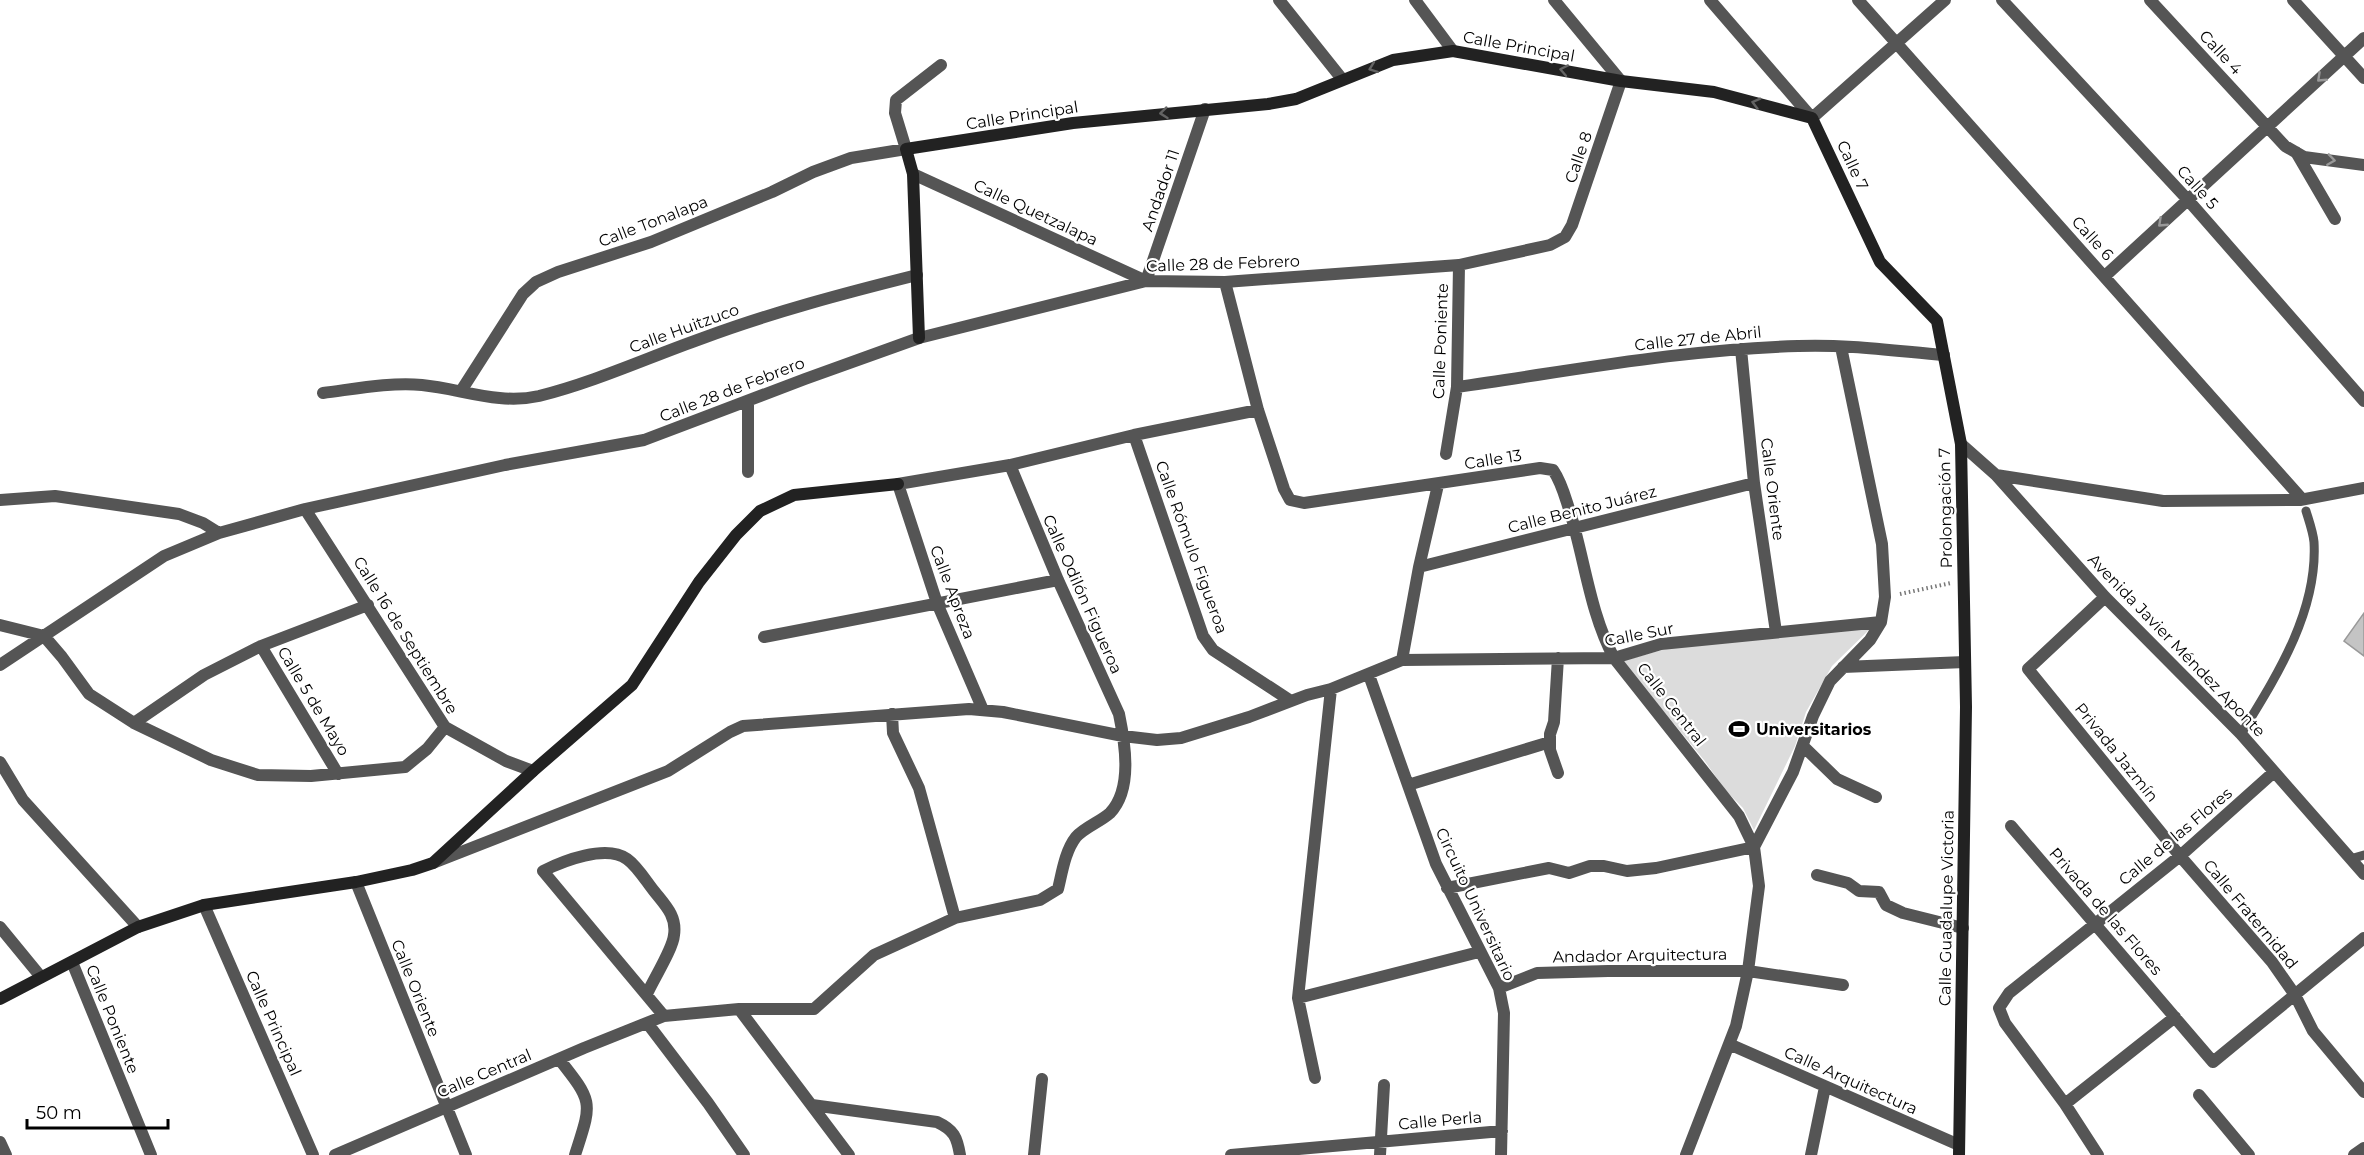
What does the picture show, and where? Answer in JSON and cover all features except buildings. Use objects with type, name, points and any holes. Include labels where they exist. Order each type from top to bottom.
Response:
[{"type":"street","points":[[1279,0],[1342,79]]},
{"type":"street","points":[[1415,0],[1453,51]]},
{"type":"street","points":[[1554,0],[1621,81]]},
{"type":"street","name":"Calle 7","points":[[1710,0],[1812,118],[1880,262],[1936,321],[1944,355]]},
{"type":"street","name":"Calle 6","points":[[1858,0],[2304,505]]},
{"type":"street","points":[[1812,118],[1945,0]]},
{"type":"street","name":"Calle 5","points":[[2002,0],[2187,200],[2364,402]]},
{"type":"street","name":"Calle 4","points":[[2150,0],[2285,146],[2295,151]]},
{"type":"street","points":[[2293,0],[2364,78]]},
{"type":"street","points":[[2104,276],[2364,38]]},
{"type":"street","name":"Calle Principal","points":[[906,149],[1072,123],[1296,99],[1393,60],[1453,51],[1621,81],[1714,92],[1812,118]]},
{"type":"street","points":[[919,338],[913,174],[895,113],[896,100],[941,65]]},
{"type":"street","name":"Calle 8","points":[[1459,265],[1550,245],[1565,237],[1572,225],[1621,81]]},
{"type":"street","name":"Andador 11","points":[[1146,281],[1205,109]]},
{"type":"street","name":"Calle Tonalapa","points":[[461,391],[523,294],[536,282],[558,272],[651,242],[772,192],[813,172],[851,158],[906,149]]},
{"type":"street","points":[[2295,151],[2304,156],[2364,165]]},
{"type":"street","points":[[2295,151],[2334,219]]},
{"type":"street","name":"Calle Quetzalapa","points":[[913,174],[1146,281]]},
{"type":"street","name":"Calle 28 de Febrero","points":[[0,665],[164,556],[219,533],[305,509],[505,465],[644,440],[919,338],[1146,281],[1225,282],[1459,265]]},
{"type":"street","name":"Calle Poniente","points":[[1446,454],[1457,387],[1459,265]]},
{"type":"street","name":"Calle Huitzuco","points":[[322,393],[420,385],[461,391],[488,398],[537,396],[599,377],[704,337],[803,305],[917,275]]},
{"type":"street","points":[[433,863],[533,771],[632,685],[699,582],[736,535],[760,511],[794,495],[898,484],[1010,465],[1134,435],[1258,410],[1225,282]]},
{"type":"street","name":"Calle 27 de Abril","points":[[1457,387],[1651,359],[1799,345],[1944,355]]},
{"type":"street","points":[[1686,1155],[1736,1026],[1748,971],[1759,886],[1754,846],[1803,746],[1813,716],[1830,681],[1870,640],[1881,621],[1885,597],[1882,544],[1841,347]]},
{"type":"street","name":"Calle Oriente","points":[[1741,349],[1754,483],[1776,632]]},
{"type":"street","name":"Prolongación 7","points":[[1944,355],[1961,444],[1965,662]]},
{"type":"street","points":[[748,401],[748,472]]},
{"type":"street","name":"Calle 13","points":[[1258,410],[1284,489],[1290,500],[1304,503],[1438,485],[1540,468],[1553,470]]},
{"type":"street","name":"Calle Rómulo Figueroa","points":[[1134,435],[1203,636],[1213,650],[1291,701]]},
{"type":"street","name":"Avenida Javier Méndez Aponte","points":[[1961,444],[1996,476],[2104,597],[2241,734],[2364,874]]},
{"type":"street","name":"Calle Odilón Figueroa","points":[[664,1016],[739,1009],[814,1009],[874,955],[955,918],[1040,900],[1058,890],[1067,853],[1076,837],[1111,812],[1123,791],[1123,736],[1119,714],[1058,580],[1010,465]]},
{"type":"street","name":"Calle Central","points":[[1553,470],[1560,480],[1575,528],[1603,639],[1614,658],[1739,816],[1754,846]]},
{"type":"street","points":[[1996,476],[2163,501],[2304,505],[2364,488]]},
{"type":"street","name":"Calle Benito Juárez","points":[[1419,567],[1754,483]]},
{"type":"street","name":"Calle Apreza","points":[[898,484],[937,603],[983,710]]},
{"type":"street","points":[[0,999],[138,927],[204,905],[356,882],[433,863],[668,771],[743,726],[892,714],[983,710],[1123,736],[1157,740],[1181,738],[1307,694],[1331,689],[1402,660],[1419,567],[1438,485]]},
{"type":"street","points":[[0,500],[55,496],[179,514],[203,523],[219,533]]},
{"type":"street","name":"Calle 16 de Septiembre","points":[[305,509],[445,728],[506,761],[533,771]]},
{"type":"street","points":[[764,637],[1058,580]]},
{"type":"street","name":"Privada Jazmín","points":[[2104,597],[2028,669],[2180,856]]},
{"type":"street","points":[[134,723],[204,675],[261,646],[368,605]]},
{"type":"street","name":"Calle Sur","points":[[1402,660],[1614,658],[1661,644],[1881,621]]},
{"type":"street","points":[[0,625],[44,636],[89,694],[134,723],[211,760],[258,775],[311,776],[405,767],[427,749],[445,728]]},
{"type":"street","name":"Calle 5 de Mayo","points":[[261,646],[338,774]]},
{"type":"street","points":[[1558,658],[1554,722],[1550,742],[1550,750],[1558,773]]},
{"type":"street","points":[[1843,667],[1965,662]]},
{"type":"street","name":"Calle Guadalupe Victoria","points":[[1959,1150],[1965,662]]},
{"type":"street","name":"Circuito Universitario","points":[[1369,675],[1436,864],[1499,988],[1504,1013],[1501,1155]]},
{"type":"street","points":[[1315,1078],[1298,998],[1331,689]]},
{"type":"street","points":[[892,714],[893,733],[919,788],[955,918]]},
{"type":"street","points":[[1408,785],[1550,742]]},
{"type":"street","points":[[1803,746],[1837,779],[1876,797]]},
{"type":"street","points":[[0,762],[23,800],[138,927]]},
{"type":"street","name":"Calle de las Flores","points":[[2065,1104],[2005,1023],[1999,1008],[2009,993],[2180,856],[2274,772]]},
{"type":"street","name":"Privada de las Flores","points":[[2011,826],[2175,1017]]},
{"type":"street","points":[[1447,888],[1549,868],[1569,873],[1590,866],[1604,866],[1627,871],[1656,868],[1754,846]]},
{"type":"street","points":[[647,994],[674,938],[674,926],[672,913],[628,859],[617,853],[599,853],[560,863],[543,871],[664,1016]]},
{"type":"street","name":"Calle Fraternidad","points":[[2180,856],[2272,962],[2295,995]]},
{"type":"street","points":[[1817,875],[1848,883],[1859,891],[1879,892],[1886,905],[1903,913],[1963,928]]},
{"type":"street","name":"Calle Oriente","points":[[356,882],[466,1155]]},
{"type":"street","name":"Calle Principal","points":[[204,905],[313,1155]]},
{"type":"street","points":[[0,927],[41,978]]},
{"type":"street","name":"Calle Fraternidad","points":[[2175,1017],[2213,1062],[2364,938]]},
{"type":"street","points":[[1298,998],[1479,952]]},
{"type":"street","name":"Calle Poniente","points":[[72,962],[151,1155]]},
{"type":"street","name":"Andador Arquitectura","points":[[1499,988],[1537,973],[1608,971],[1748,971],[1843,985]]},
{"type":"street","points":[[2295,995],[2313,1031],[2364,1092]]},
{"type":"street","points":[[739,1009],[848,1155]]},
{"type":"street","name":"Calle Central","points":[[335,1155],[664,1016]]},
{"type":"street","points":[[2098,1155],[2065,1104],[2175,1017]]},
{"type":"street","points":[[648,1024],[708,1102],[744,1155]]},
{"type":"street","name":"Calle Arquitectura","points":[[1729,1044],[1959,1150]]},
{"type":"street","points":[[559,1059],[583,1089],[588,1100],[586,1120],[575,1155]]},
{"type":"street","points":[[1034,1155],[1042,1079]]},
{"type":"street","points":[[1380,1155],[1384,1085]]},
{"type":"street","points":[[1811,1155],[1825,1087]]},
{"type":"street","points":[[2199,1095],[2249,1155]]},
{"type":"street","points":[[812,1105],[937,1122],[950,1128],[957,1138],[960,1155]]},
{"type":"street","name":"Calle Perla","points":[[1231,1155],[1502,1131]]},
{"type":"street","points":[[0,1142],[6,1155]]},
{"type":"street","points":[[2354,1155],[2364,1148]]},
{"type":"lane","points":[[2241,734],[2279,673],[2302,616],[2312,577],[2314,541],[2304,505]]},
{"type":"lane","points":[[2350,859],[2364,855]]},
{"type":"path","points":[[1885,597],[1964,580]]},
{"type":"shaded area","name":"Universitarios","points":[[1871,628],[1832,666],[1806,712],[1795,746],[1754,830],[1743,808],[1726,791],[1704,760],[1622,661],[1670,648]]},
{"type":"place","name":"Universitarios","points":[[1739,729]]}]
